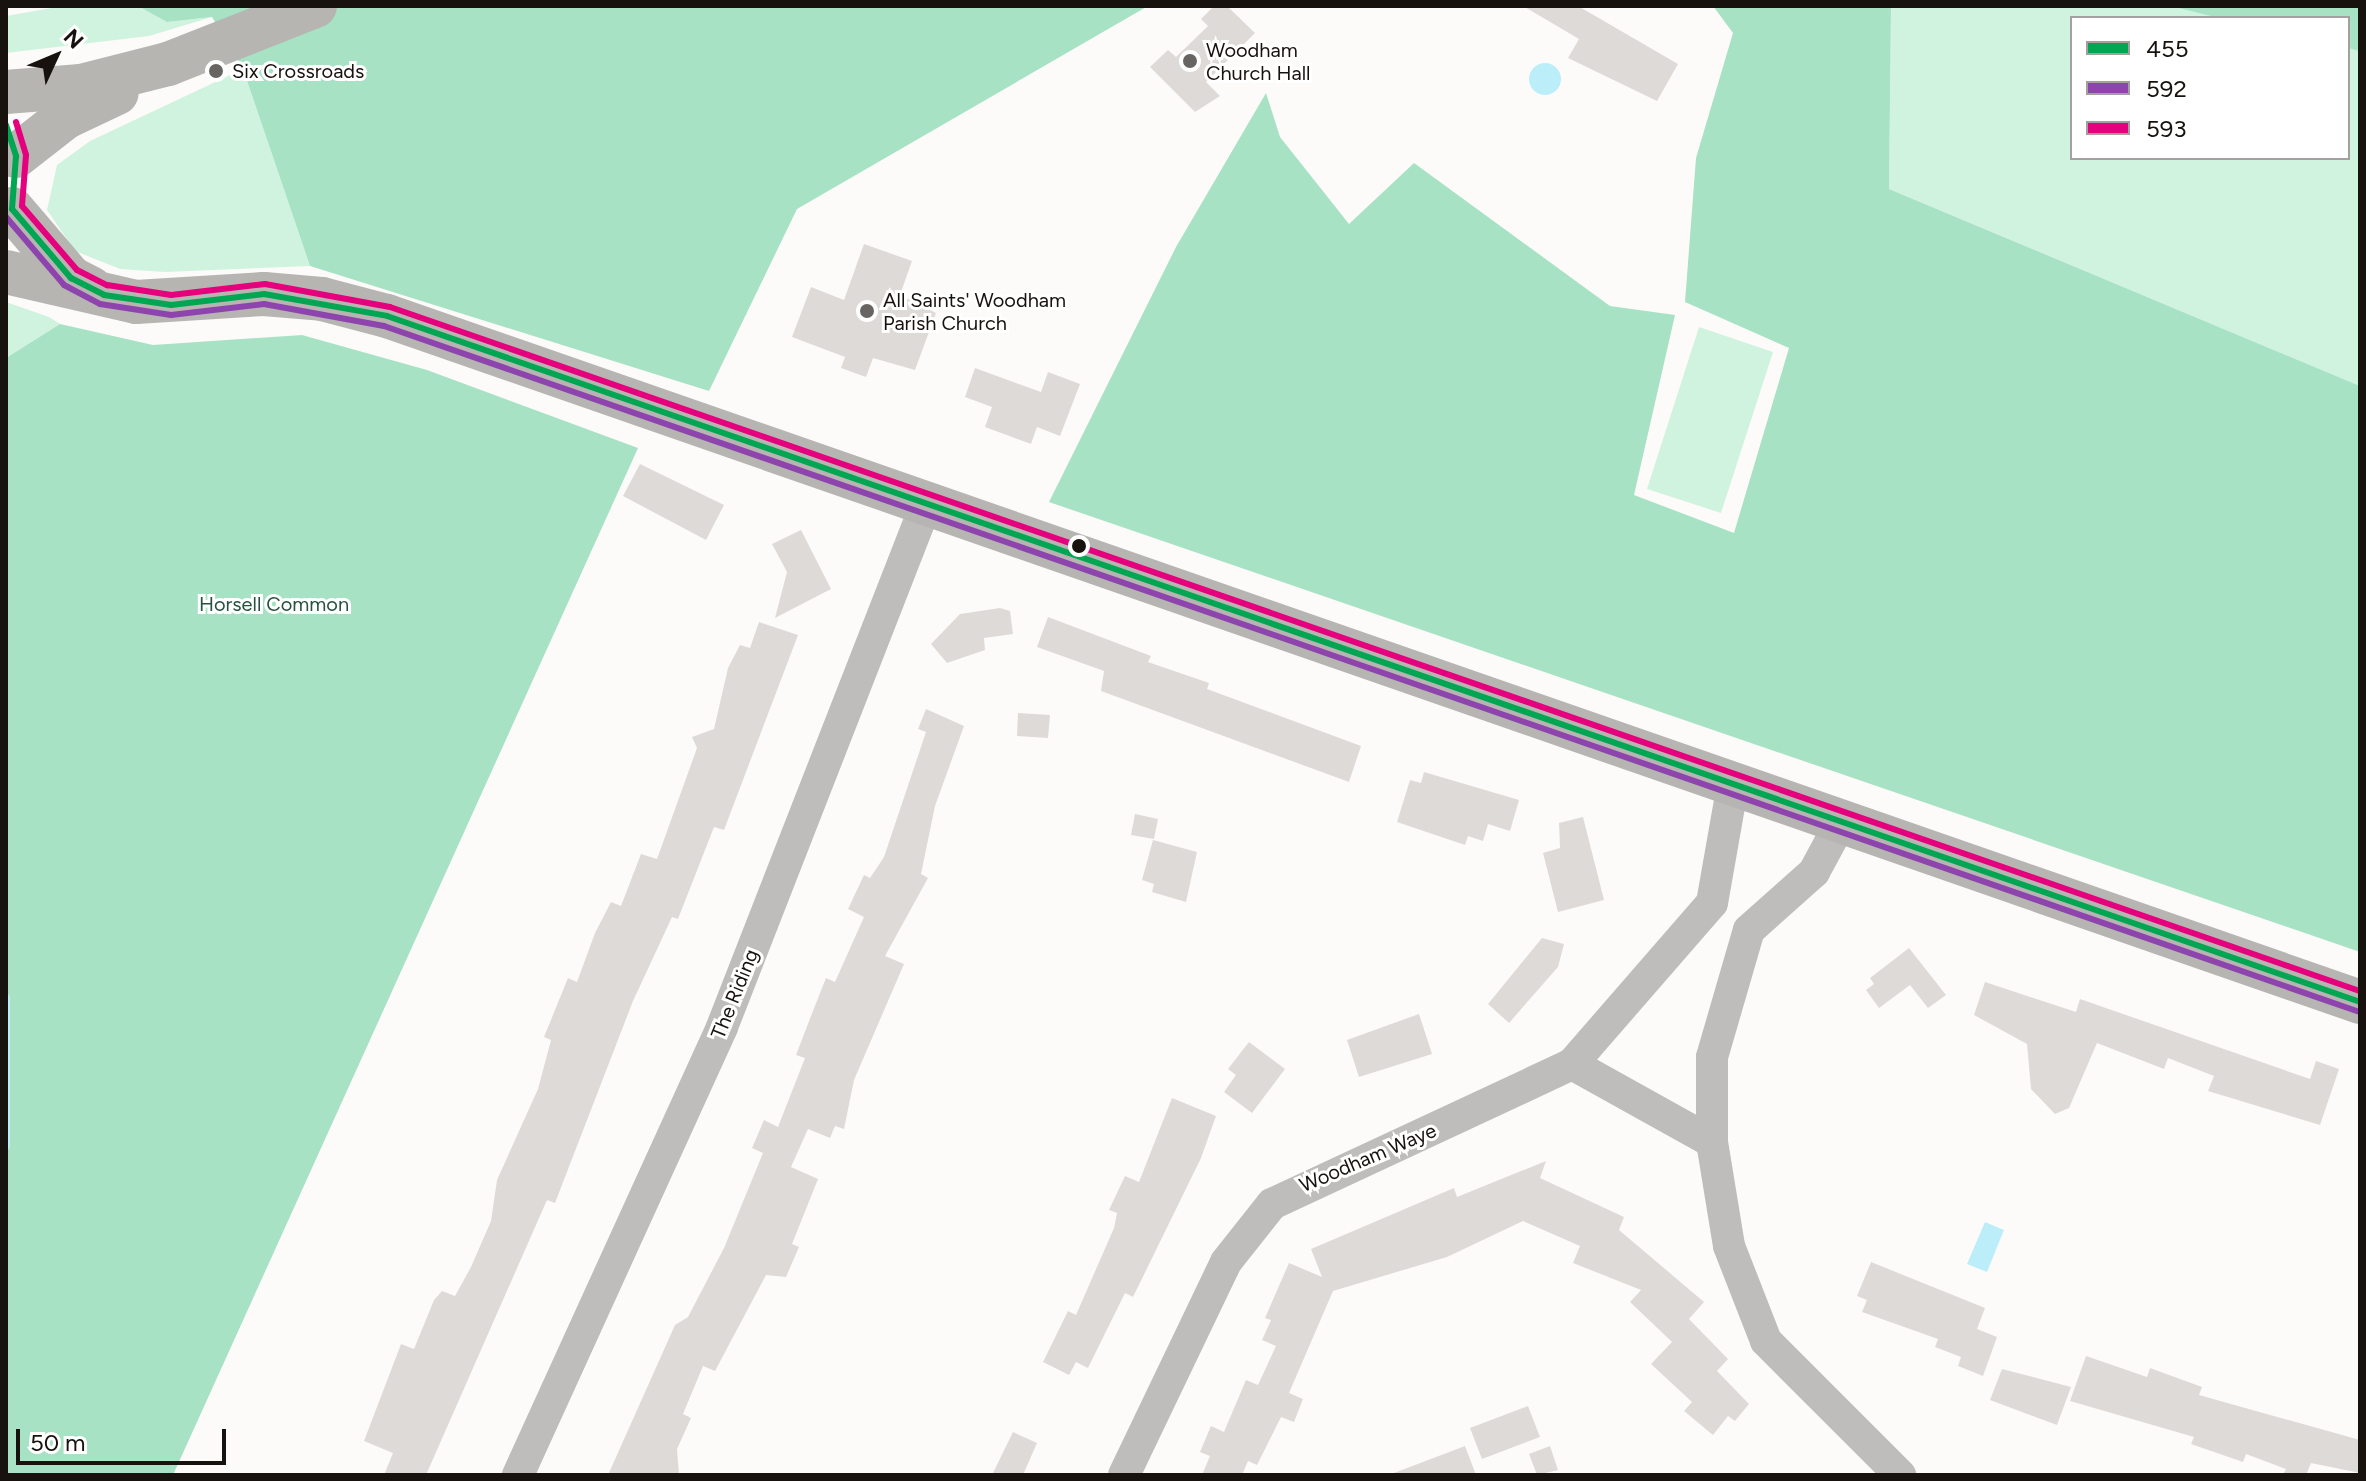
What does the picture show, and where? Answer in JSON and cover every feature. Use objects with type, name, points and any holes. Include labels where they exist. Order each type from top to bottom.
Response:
[{"type":"main road","points":[[104,295],[71,278],[9,216],[11,140],[66,117],[168,64],[315,6]]},
{"type":"main road","points":[[6,92],[81,86],[168,64]]},
{"type":"main road","points":[[6,272],[104,295],[171,305],[264,294],[322,299],[645,400],[927,502],[2360,1002]]},
{"type":"street","name":"The Riding","points":[[518,1475],[722,1027],[927,502]]},
{"type":"street","points":[[1733,784],[1712,903],[1753,923]]},
{"type":"street","points":[[1841,822],[1814,872],[1753,923],[1712,1057],[1712,1142],[1729,1246],[1766,1341],[1900,1475]]},
{"type":"street","name":"Woodham Waye","points":[[1124,1475],[1226,1262],[1272,1204],[1572,1064],[1712,903]]},
{"type":"street","points":[[1572,1064],[1712,1142]]},
{"type":"green space","points":[[63,6],[138,6],[167,22],[212,17],[149,36],[6,53],[6,16]]},
{"type":"green space","points":[[138,6],[1148,6],[797,209],[709,391],[310,266],[243,69],[212,17],[167,22]]},
{"type":"green space","points":[[1713,6],[1891,6],[1889,189],[2360,386],[2360,952],[1049,502],[1176,247],[1266,93],[1280,137],[1349,224],[1414,163],[1610,306],[1675,315],[1634,495],[1734,533],[1789,348],[1685,302],[1696,158],[1733,33]]},
{"type":"green space","points":[[1891,6],[2360,6],[2360,386],[1889,189]]},
{"type":"green space","points":[[2171,6],[2360,6],[2360,51],[2350,48],[2350,16],[2211,16]]},
{"type":"green space","points":[[243,69],[310,266],[165,272],[120,269],[75,251],[47,210],[57,165],[90,141]]},
{"type":"green space","points":[[6,302],[49,317],[60,324],[6,358]]},
{"type":"green space","name":"Horsell Common","points":[[60,324],[153,345],[302,335],[427,370],[638,448],[173,1475],[6,1475],[6,358]]},
{"type":"green space","points":[[1699,327],[1773,352],[1721,513],[1647,489]]},
{"type":"water","points":[[1545,63],[1556,68],[1561,79],[1556,90],[1545,95],[1534,90],[1529,79],[1534,68]]},
{"type":"water","points":[[1985,1222],[2004,1230],[1987,1272],[1967,1264]]},
{"type":"building","name":"Woodham Church Hall","points":[[1214,6],[1227,6],[1255,33],[1206,82],[1220,96],[1195,112],[1150,67],[1168,50],[1176,57],[1208,26],[1201,19]]},
{"type":"building","points":[[1523,6],[1578,6],[1678,64],[1657,101],[1568,58],[1579,39]]},
{"type":"building","name":"All Saints' Woodham Parish Church","points":[[864,244],[912,261],[900,295],[936,313],[915,370],[873,358],[866,377],[841,368],[845,357],[792,337],[811,287],[844,300]]},
{"type":"building","points":[[975,368],[1041,392],[1048,372],[1080,384],[1060,436],[1037,427],[1031,444],[985,427],[992,407],[965,397]]},
{"type":"building","points":[[640,464],[724,505],[706,540],[623,496]]},
{"type":"building","points":[[801,530],[831,589],[775,618],[787,572],[772,544]]},
{"type":"building","points":[[1000,608],[1010,611],[1013,634],[984,638],[985,650],[947,663],[931,644],[960,614]]},
{"type":"building","points":[[1048,617],[1151,656],[1148,662],[1209,683],[1207,689],[1361,746],[1349,782],[1101,691],[1104,671],[1037,647]]},
{"type":"building","points":[[759,622],[798,635],[724,830],[714,827],[678,919],[672,917],[633,1001],[555,1203],[547,1200],[426,1475],[384,1475],[393,1453],[364,1441],[401,1344],[414,1349],[434,1300],[442,1291],[455,1296],[471,1267],[491,1221],[497,1180],[538,1089],[551,1040],[544,1037],[568,978],[577,982],[595,933],[611,902],[621,906],[641,854],[657,859],[697,748],[692,737],[714,729],[728,668],[740,645],[750,648]]},
{"type":"building","points":[[926,709],[964,726],[935,806],[921,874],[928,878],[885,956],[904,964],[854,1080],[844,1129],[835,1126],[830,1138],[808,1129],[791,1167],[818,1179],[792,1244],[799,1247],[786,1277],[766,1275],[715,1371],[703,1366],[683,1414],[691,1418],[677,1449],[679,1475],[608,1475],[675,1325],[688,1317],[724,1248],[763,1153],[752,1148],[764,1120],[778,1127],[805,1058],[796,1055],[826,978],[835,982],[864,917],[848,909],[864,875],[870,878],[884,857],[926,732],[918,729]]},
{"type":"building","points":[[1018,713],[1050,715],[1048,738],[1017,736]]},
{"type":"building","points":[[1424,772],[1519,800],[1510,831],[1488,824],[1483,841],[1468,836],[1465,845],[1397,822],[1410,780],[1421,783]]},
{"type":"building","points":[[1135,814],[1158,819],[1154,839],[1131,835]]},
{"type":"building","points":[[1583,817],[1604,900],[1558,912],[1543,853],[1560,848],[1559,823]]},
{"type":"building","points":[[1153,840],[1197,852],[1186,902],[1152,892],[1154,884],[1142,880]]},
{"type":"building","points":[[1542,938],[1564,944],[1558,967],[1509,1023],[1488,1004]]},
{"type":"building","points":[[1909,948],[1946,995],[1928,1008],[1910,985],[1879,1008],[1866,990],[1874,984],[1870,978]]},
{"type":"building","points":[[1985,982],[2076,1012],[2080,999],[2310,1079],[2316,1061],[2339,1069],[2320,1125],[2208,1091],[2214,1076],[2168,1058],[2164,1069],[2097,1043],[2069,1108],[2055,1114],[2031,1089],[2027,1044],[1974,1015]]},
{"type":"building","points":[[1419,1014],[1432,1054],[1359,1077],[1347,1040]]},
{"type":"building","points":[[1249,1042],[1285,1069],[1252,1113],[1224,1092],[1236,1075],[1228,1069]]},
{"type":"building","points":[[1172,1098],[1216,1116],[1201,1158],[1133,1297],[1125,1293],[1088,1368],[1076,1362],[1069,1375],[1043,1362],[1068,1311],[1076,1315],[1114,1228],[1117,1213],[1109,1210],[1125,1176],[1139,1182]]},
{"type":"building","points":[[1546,1161],[1540,1178],[1624,1217],[1619,1230],[1704,1302],[1689,1319],[1728,1359],[1717,1371],[1749,1404],[1735,1421],[1728,1416],[1713,1435],[1684,1411],[1692,1402],[1651,1364],[1672,1342],[1630,1302],[1641,1290],[1573,1263],[1580,1246],[1523,1221],[1447,1257],[1333,1291],[1289,1393],[1303,1399],[1294,1422],[1281,1417],[1257,1465],[1248,1461],[1242,1475],[1202,1475],[1210,1456],[1200,1452],[1211,1426],[1224,1432],[1246,1380],[1258,1385],[1276,1346],[1262,1340],[1271,1320],[1265,1318],[1289,1263],[1322,1277],[1311,1249],[1454,1188],[1457,1197]]},
{"type":"building","points":[[1871,1262],[1985,1308],[1977,1329],[1997,1337],[1983,1376],[1958,1366],[1961,1357],[1935,1347],[1938,1339],[1862,1312],[1867,1300],[1857,1296]]},
{"type":"building","points":[[2086,1356],[2147,1377],[2150,1368],[2202,1387],[2199,1395],[2360,1440],[2360,1473],[2311,1463],[2306,1475],[2283,1475],[2286,1469],[2246,1454],[2243,1462],[2191,1444],[2194,1437],[2070,1401]]},
{"type":"building","points":[[2002,1369],[2071,1387],[2057,1425],[1990,1400]]},
{"type":"building","points":[[1528,1406],[1540,1437],[1482,1459],[1470,1428]]},
{"type":"building","points":[[1013,1432],[1037,1443],[1023,1475],[992,1475]]},
{"type":"building","points":[[1465,1446],[1476,1475],[1394,1473]]},
{"type":"building","points":[[1550,1446],[1558,1470],[1537,1475],[1529,1454]]},
{"type":"waterway","points":[[6,998],[6,1146]]},
{"type":"transit line","name":"593","points":[[16,122],[26,155],[22,206],[77,270],[107,285],[171,295],[265,284],[390,307],[2360,991]]},
{"type":"transit line","name":"455","points":[[6,125],[16,156],[12,209],[71,278],[104,295],[171,305],[264,294],[387,316],[2360,1002]]},
{"type":"transit line","name":"592","points":[[6,217],[64,285],[100,304],[171,315],[264,304],[384,326],[2357,1011]]},
{"type":"place","name":"Woodham Church Hall","points":[[1190,61]]},
{"type":"place","name":"Six Crossroads","points":[[216,71]]},
{"type":"place","name":"All Saints' Woodham Parish Church","points":[[867,311]]}]
